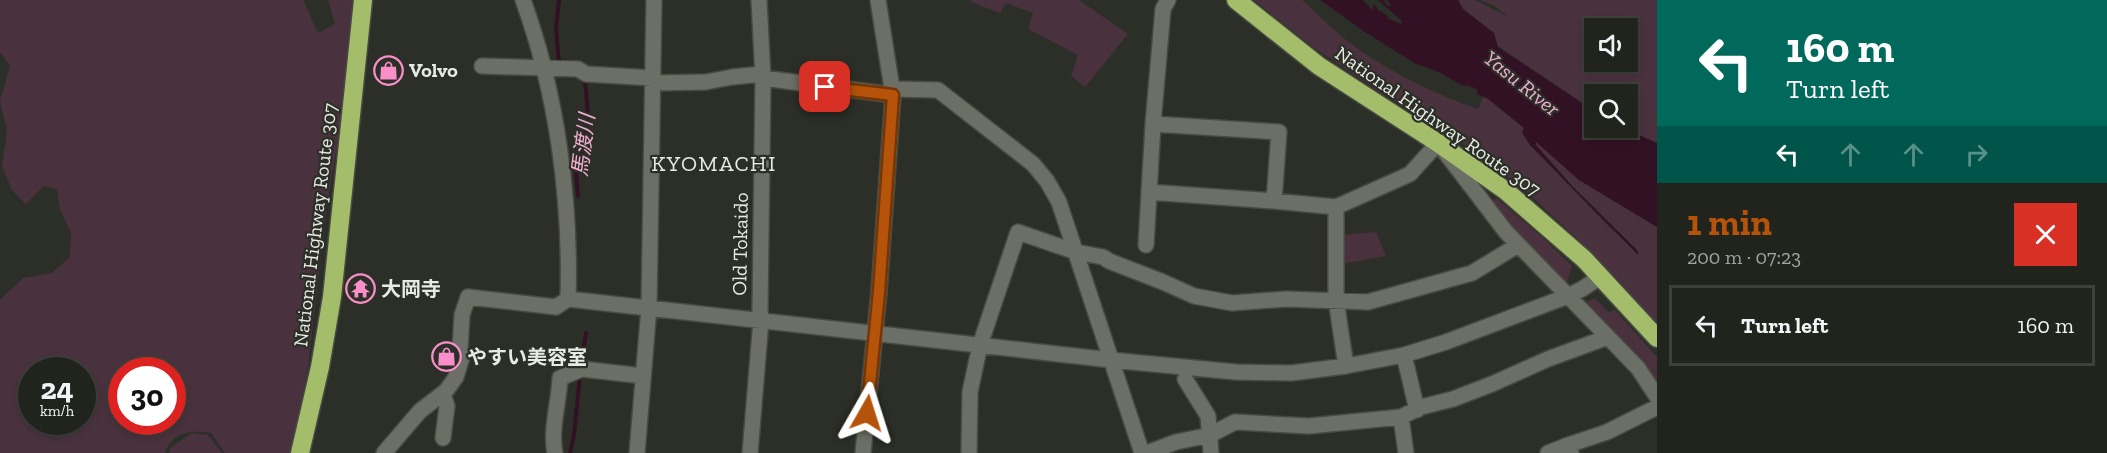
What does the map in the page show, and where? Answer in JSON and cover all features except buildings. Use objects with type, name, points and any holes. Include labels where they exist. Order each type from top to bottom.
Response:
[{"type":"highway","name":"National Highway Route 307","points":[[300,453],[320,367],[332,297],[363,0]]},
{"type":"highway","name":"National Highway Route 307","points":[[1236,0],[1319,66],[1438,143],[1506,191],[1584,259],[1657,338]]},
{"type":"street","points":[[523,0],[543,68],[558,139],[564,195],[568,299]]},
{"type":"street","points":[[637,453],[649,307],[654,0]]},
{"type":"street","name":"Old Tokaido","points":[[750,453],[761,320],[763,76],[759,0]]},
{"type":"street","points":[[862,453],[875,332],[892,92],[878,0]]},
{"type":"street","points":[[1146,245],[1163,9],[1168,0]]},
{"type":"street","points":[[482,66],[578,69],[586,74],[653,81],[706,82],[732,77],[763,76],[892,92],[938,90],[1033,164],[1047,181],[1059,202],[1142,453]]},
{"type":"street","points":[[1153,124],[1279,132],[1274,201]]},
{"type":"street","points":[[1149,192],[1336,207],[1410,174],[1438,143],[1506,232],[1638,368],[1657,397]]},
{"type":"street","points":[[1336,207],[1336,300],[1346,366]]},
{"type":"street","points":[[969,453],[970,392],[980,345],[1018,232],[1076,252],[1103,257],[1194,296],[1244,303],[1286,299],[1368,302],[1472,273],[1518,245]]},
{"type":"street","points":[[384,453],[420,411],[446,391],[460,367],[462,315],[468,297],[556,307],[568,299],[1111,360],[1236,372],[1291,373],[1404,355],[1446,342],[1568,296],[1600,277]]},
{"type":"street","points":[[1147,453],[1176,442],[1210,435],[1235,423],[1309,426],[1401,417],[1476,391],[1548,359],[1608,337]]},
{"type":"street","points":[[1404,355],[1417,410]]},
{"type":"street","points":[[555,453],[552,443],[560,378],[579,370],[643,375]]},
{"type":"street","points":[[1185,379],[1208,416],[1211,453]]},
{"type":"street","points":[[439,396],[445,400],[447,406],[443,438]]},
{"type":"street","points":[[1548,453],[1570,449],[1657,407]]},
{"type":"street","points":[[1401,417],[1406,453]]},
{"type":"shaded area","points":[[0,0],[303,0],[318,33],[335,24],[328,0],[355,0],[347,90],[327,204],[305,392],[290,453],[225,453],[211,433],[186,433],[186,357],[108,357],[108,435],[181,435],[172,440],[165,453],[0,453],[0,300],[23,278],[52,273],[70,257],[71,233],[60,209],[57,189],[44,186],[26,204],[12,190],[2,167],[7,130],[0,101],[10,66],[0,52]]},
{"type":"shaded area","points":[[972,0],[1079,0],[1128,34],[1085,87],[1071,76],[1078,55],[1028,29],[1033,13],[1006,3],[1000,13],[971,2]]},
{"type":"shaded area","points":[[1254,0],[1302,0],[1351,44],[1401,75],[1446,97],[1478,109],[1483,97],[1487,98],[1524,128],[1523,133],[1530,145],[1617,235],[1536,145],[1536,141],[1579,180],[1657,227],[1657,323],[1579,240],[1522,188],[1445,131],[1381,93],[1313,47]]},
{"type":"shaded area","points":[[1458,0],[1475,0],[1508,17],[1495,6],[1480,0],[1657,0],[1657,143],[1638,135],[1638,84],[1584,84],[1584,104],[1498,46],[1494,33],[1463,9]]},
{"type":"shaded area","points":[[1496,198],[1572,266],[1567,282],[1561,285],[1489,205]]},
{"type":"shaded area","points":[[1376,232],[1386,256],[1341,264],[1341,235]]},
{"type":"shaded area","points":[[1595,298],[1609,313],[1614,309],[1657,357],[1657,387],[1582,304]]},
{"type":"shaded area","points":[[192,433],[208,435],[222,453],[169,453],[170,448]]},
{"type":"water","name":"Yasu River","points":[[1320,0],[1363,0],[1372,10],[1374,4],[1378,10],[1388,16],[1387,18],[1401,24],[1402,21],[1378,0],[1383,0],[1388,6],[1391,5],[1387,0],[1458,0],[1463,9],[1494,33],[1498,47],[1584,104],[1584,138],[1638,138],[1638,135],[1657,143],[1657,227],[1579,180],[1536,142],[1536,145],[1573,187],[1638,251],[1638,255],[1530,145],[1522,133],[1524,128],[1487,98],[1477,94],[1477,89],[1463,86],[1439,72],[1416,64]]},
{"type":"waterway","name":"馬渡川","points":[[559,0],[556,28],[559,64]]},
{"type":"waterway","name":"馬渡川","points":[[578,77],[585,83],[588,118],[576,173],[578,196]]},
{"type":"waterway","name":"馬渡川","points":[[581,364],[586,333]]},
{"type":"waterway","name":"馬渡川","points":[[570,453],[580,375]]},
{"type":"place","name":"Volvo","points":[[388,70]]},
{"type":"place","name":"大岡寺","points":[[360,289]]},
{"type":"place","name":"やすい美容室","points":[[446,357]]},
{"type":"district","name":"KYOMACHI","points":[[714,163]]},
{"type":"route","points":[[825,87],[893,95],[879,292],[867,413]]}]
